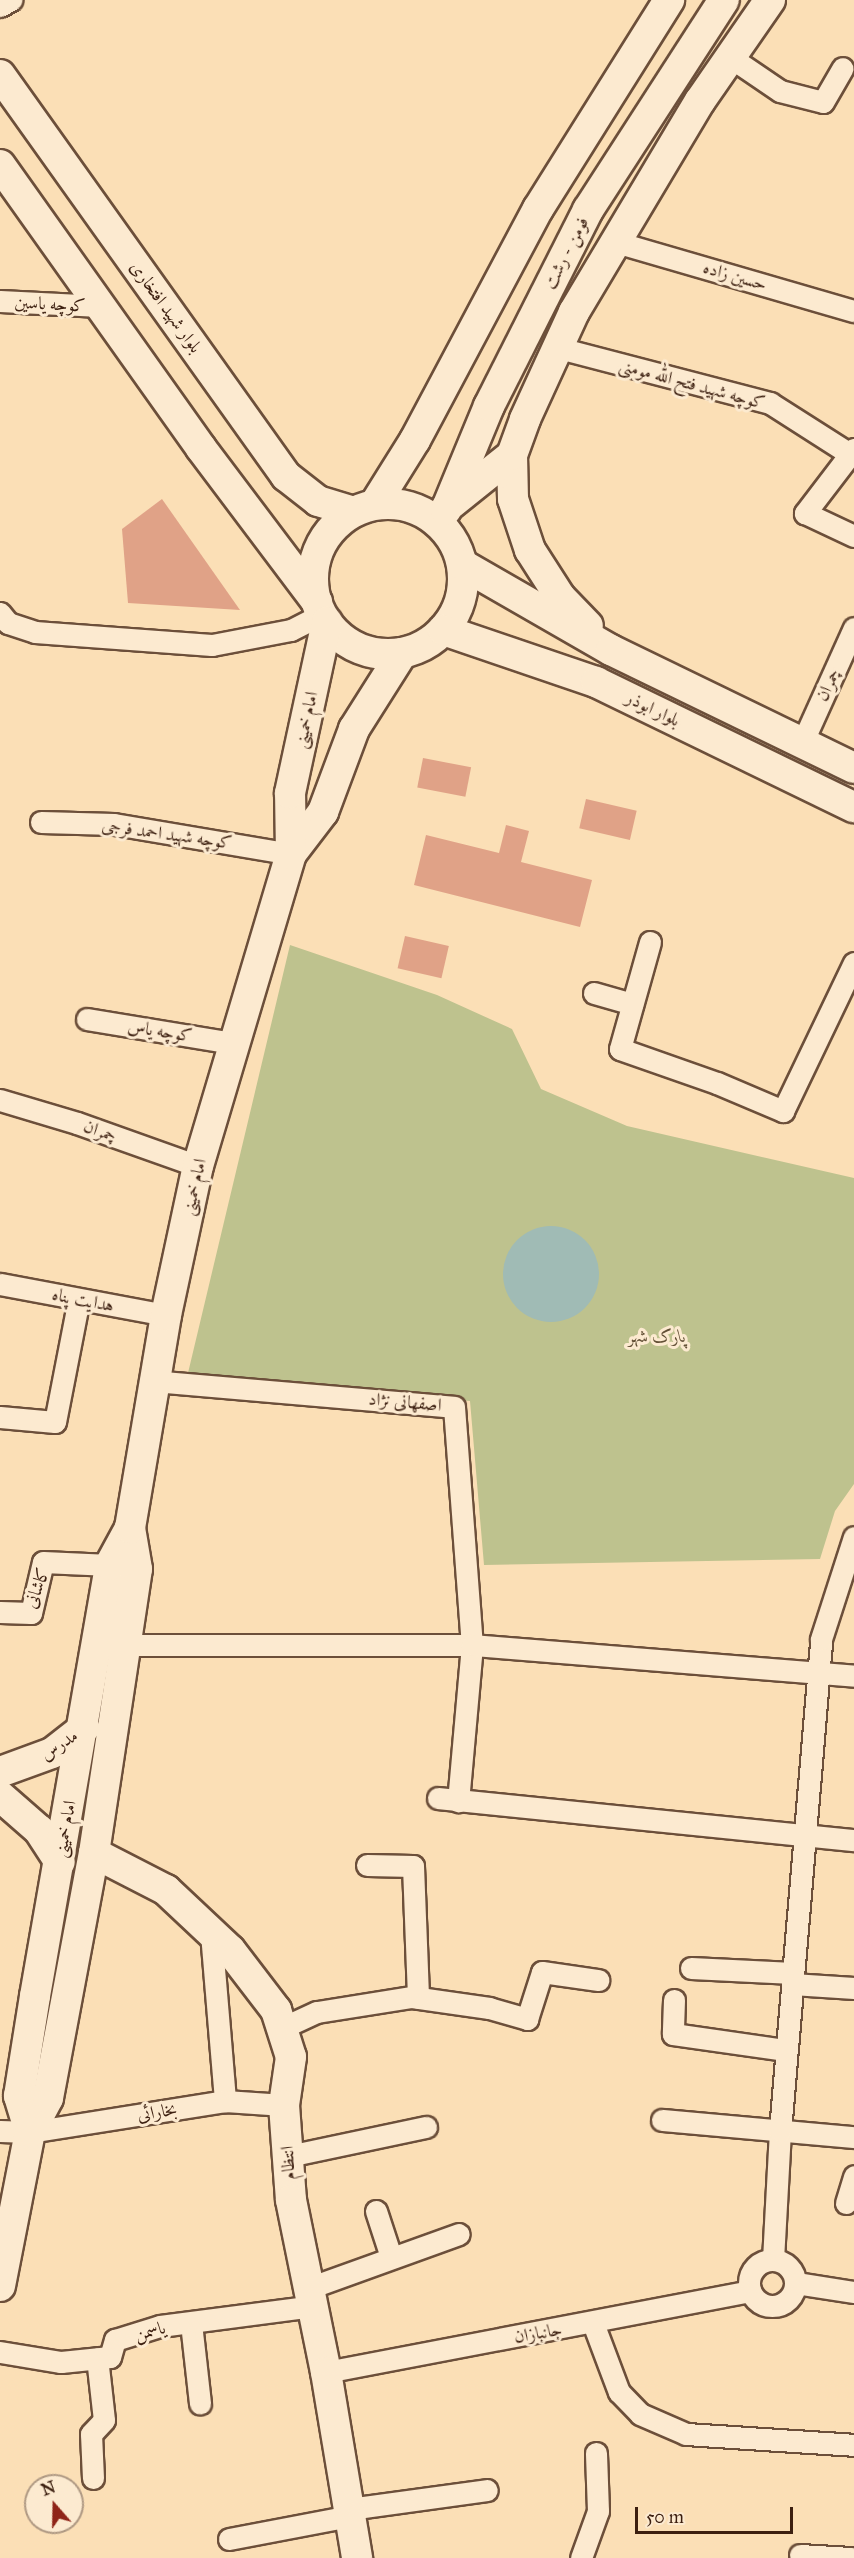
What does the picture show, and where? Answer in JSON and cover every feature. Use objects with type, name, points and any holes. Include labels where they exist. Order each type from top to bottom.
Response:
[{"type":"main road","points":[[322,613],[313,569],[320,546],[334,526],[364,508],[420,431],[538,208],[669,0]]},
{"type":"main road","name":"فومن - رشت","points":[[444,515],[489,406],[588,210],[701,29],[724,0]]},
{"type":"main road","points":[[444,515],[512,455],[574,312],[730,57],[770,0]]},
{"type":"main road","name":"بلوار شهید افتخاری","points":[[0,75],[286,476],[318,501],[364,508]]},
{"type":"main road","points":[[0,165],[322,613],[356,647],[378,654],[402,653],[425,645],[443,630],[457,611],[464,588],[463,565],[444,515]]},
{"type":"main road","points":[[512,455],[513,499],[530,550],[561,597],[611,650]]},
{"type":"main road","points":[[364,508],[399,504],[444,515]]},
{"type":"main road","name":"بلوار ابوذر","points":[[463,565],[611,650],[854,768]]},
{"type":"main road","name":"امام خمینی","points":[[0,2286],[30,2132],[48,2098],[94,1853],[137,1569],[130,1528],[153,1381],[198,1166],[232,1043],[291,854],[290,794],[322,613]]},
{"type":"main road","name":"بلوار ابوذر","points":[[443,630],[596,682],[854,807]]},
{"type":"main road","name":"امام خمینی","points":[[291,854],[322,812],[354,729],[402,653]]},
{"type":"main road","name":"امام خمینی","points":[[30,2132],[19,2096],[84,1728],[110,1564],[130,1528]]},
{"type":"main road","name":"مدرس","points":[[0,1772],[52,1754],[84,1728]]},
{"type":"main road","points":[[0,1796],[39,1830],[60,1862]]},
{"type":"main road","name":"انتظام","points":[[94,1853],[166,1890],[211,1933],[276,2010],[291,2057],[284,2105],[291,2200],[326,2372],[357,2558]]},
{"type":"street","points":[[0,6],[11,0]]},
{"type":"street","points":[[730,57],[780,91],[823,102],[843,68]]},
{"type":"street","name":"حسین زاده","points":[[616,242],[854,311]]},
{"type":"street","name":"کوچه یاسین","points":[[0,301],[100,306]]},
{"type":"street","name":"کوچه شهید فتح الله مومنی","points":[[559,348],[770,403],[852,451]]},
{"type":"street","points":[[852,451],[805,513],[854,536]]},
{"type":"street","points":[[0,613],[8,623],[35,632],[212,645],[291,630],[322,613]]},
{"type":"street","name":"چمران","points":[[802,743],[854,628]]},
{"type":"street","name":"کوچه شهید احمد فرجی","points":[[42,822],[114,824],[291,854]]},
{"type":"street","points":[[650,942],[620,1050],[717,1083],[783,1111],[854,963]]},
{"type":"street","points":[[594,993],[632,1004]]},
{"type":"street","name":"کوچه یاس","points":[[87,1019],[232,1043]]},
{"type":"street","name":"چمران","points":[[0,1100],[77,1122],[198,1166]]},
{"type":"street","name":"هدایت پناه","points":[[0,1284],[166,1315]]},
{"type":"street","points":[[0,1417],[55,1422],[79,1299]]},
{"type":"street","name":"اصفهانی نژاد","points":[[153,1381],[454,1407],[472,1645]]},
{"type":"street","points":[[773,2260],[786,2050],[821,1639],[854,1537]]},
{"type":"street","name":"کاشانی","points":[[0,1612],[31,1613],[43,1562],[110,1564]]},
{"type":"street","points":[[127,1645],[472,1645],[854,1676]]},
{"type":"street","points":[[472,1645],[448,1799],[804,1837],[854,1840]]},
{"type":"street","points":[[367,1865],[413,1866],[418,1998]]},
{"type":"street","points":[[211,1933],[225,2101]]},
{"type":"street","points":[[691,1968],[854,1988]]},
{"type":"street","points":[[282,2028],[317,2012],[418,1998],[489,2008],[527,2019],[542,1972],[598,1980]]},
{"type":"street","points":[[674,2000],[673,2034],[786,2050]]},
{"type":"street","name":"بخارائی","points":[[0,2131],[30,2132],[225,2101],[284,2105]]},
{"type":"street","points":[[662,2120],[854,2137]]},
{"type":"street","points":[[288,2156],[426,2127]]},
{"type":"street","points":[[846,2203],[854,2176]]},
{"type":"street","points":[[376,2211],[391,2257]]},
{"type":"street","name":"یاسمن","points":[[97,2358],[110,2357],[115,2340],[160,2326],[190,2323],[311,2297],[391,2257],[459,2234]]},
{"type":"street","points":[[773,2260],[784,2263],[793,2272],[796,2283],[790,2298],[776,2307],[760,2304],[750,2292],[750,2276],[759,2264],[773,2260]]},
{"type":"street","points":[[796,2283],[854,2292]]},
{"type":"street","name":"جانبازان","points":[[326,2372],[750,2292]]},
{"type":"street","points":[[190,2323],[200,2403]]},
{"type":"street","points":[[593,2323],[620,2392],[640,2414],[686,2434],[854,2445]]},
{"type":"street","points":[[0,2352],[61,2362],[97,2358],[104,2420],[91,2434],[93,2478]]},
{"type":"street","points":[[581,2558],[598,2511],[596,2453]]},
{"type":"street","points":[[229,2539],[350,2513],[487,2490]]},
{"type":"street","points":[[800,2555],[851,2558]]},
{"type":"green space","name":"پارک شهر","points":[[290,945],[437,995],[512,1029],[541,1089],[627,1126],[854,1178],[854,1484],[835,1511],[820,1559],[484,1565],[470,1401],[282,1387],[188,1373]]},
{"type":"water","points":[[551,1226],[569,1230],[585,1240],[595,1256],[599,1274],[595,1292],[585,1308],[569,1318],[551,1322],[533,1318],[517,1308],[507,1292],[503,1274],[507,1256],[517,1240],[533,1230]]},
{"type":"building","points":[[162,499],[240,610],[128,603],[122,529]]},
{"type":"building","points":[[423,758],[471,767],[465,797],[417,787]]},
{"type":"building","points":[[586,799],[637,811],[630,840],[579,828]]},
{"type":"building","points":[[506,825],[529,831],[521,862],[592,880],[580,927],[414,885],[426,835],[499,853]]},
{"type":"building","points":[[405,936],[449,946],[441,978],[398,968]]}]
